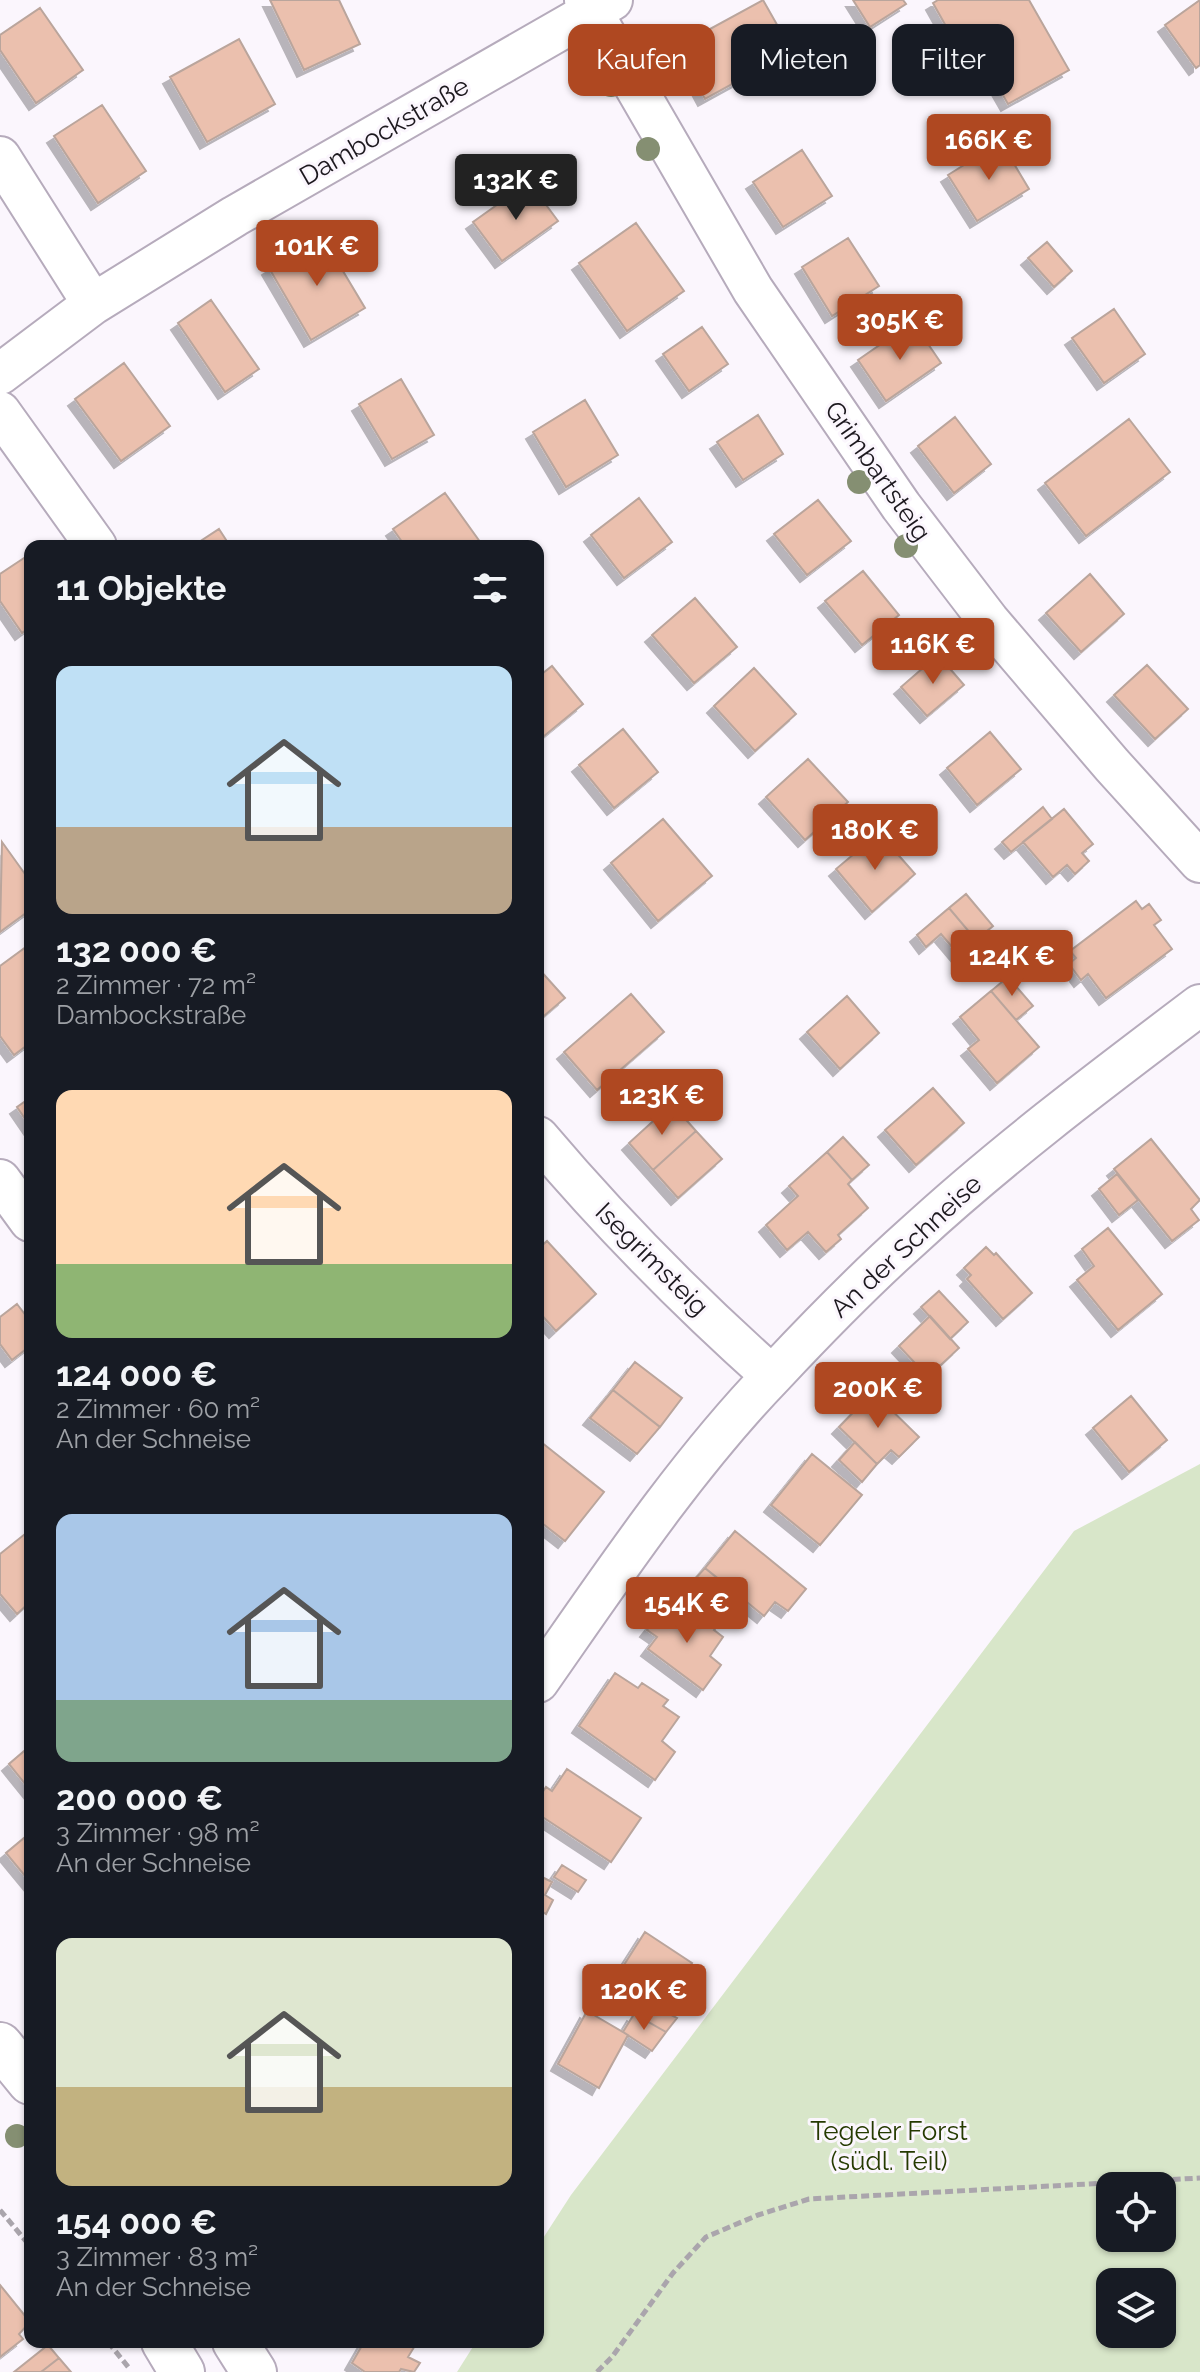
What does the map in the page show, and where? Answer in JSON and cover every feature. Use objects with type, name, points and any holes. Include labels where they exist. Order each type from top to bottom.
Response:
[{"type":"main road","points":[[0,2045],[24,2075]]},
{"type":"main road","points":[[168,2348],[182,2372]]},
{"type":"street","name":"Dambockstraße","points":[[0,374],[93,304],[235,216],[596,4]]},
{"type":"street","name":"Grimbartsteig","points":[[596,4],[753,290],[901,506],[989,621],[1200,862]]},
{"type":"street","points":[[0,157],[93,304]]},
{"type":"street","points":[[0,412],[92,540]]},
{"type":"street","name":"An der Schneise","points":[[544,1674],[633,1548],[701,1460],[772,1376],[910,1238],[986,1171],[1200,1005]]},
{"type":"street","name":"Isegrimsteig","points":[[544,1144],[593,1201],[730,1339],[772,1376]]},
{"type":"street","points":[[0,1180],[24,1213]]},
{"type":"path","points":[[597,2372],[612,2357],[673,2273],[706,2237],[796,2203],[809,2199],[1200,2178]]},
{"type":"path","points":[[0,2210],[24,2239]]},
{"type":"path","points":[[113,2348],[132,2372]]},
{"type":"green space","name":"Tegeler Forst (südl. Teil)","points":[[1200,1464],[1200,2372],[457,2372],[472,2348],[544,2348],[544,2237],[571,2195],[1074,1531]]},
{"type":"building","points":[[270,0],[339,0],[360,44],[304,70]]},
{"type":"building","points":[[763,0],[777,24],[731,24],[731,85],[715,93],[715,26]]},
{"type":"building","points":[[853,0],[903,0],[906,4],[875,24],[868,24]]},
{"type":"building","points":[[938,0],[1029,0],[1069,70],[1008,104],[1003,96],[1014,96],[1014,24],[945,24],[933,3]]},
{"type":"building","points":[[1200,0],[1200,65],[1196,68],[1165,25]]},
{"type":"building","points":[[40,8],[83,70],[36,103],[0,50],[0,35]]},
{"type":"building","points":[[239,39],[275,104],[207,142],[170,77]]},
{"type":"building","points":[[102,105],[146,171],[98,203],[54,136]]},
{"type":"building","points":[[1001,142],[1029,189],[977,221],[948,175]]},
{"type":"building","points":[[802,150],[832,196],[783,227],[753,182]]},
{"type":"building","points":[[529,182],[558,221],[502,261],[473,222]]},
{"type":"building","points":[[636,223],[684,291],[627,331],[579,263]]},
{"type":"building","points":[[322,236],[365,308],[311,340],[269,268]]},
{"type":"building","points":[[848,238],[879,286],[832,316],[802,267]]},
{"type":"building","points":[[1047,242],[1072,271],[1054,287],[1028,258]]},
{"type":"building","points":[[211,300],[259,369],[225,392],[178,323]]},
{"type":"building","points":[[1114,309],[1145,354],[1104,383],[1072,338]]},
{"type":"building","points":[[913,322],[941,363],[886,401],[858,360]]},
{"type":"building","points":[[702,327],[728,364],[689,391],[663,354]]},
{"type":"building","points":[[124,363],[170,426],[121,461],[75,399]]},
{"type":"building","points":[[401,379],[434,435],[392,459],[359,404]]},
{"type":"building","points":[[585,400],[618,455],[566,487],[533,432]]},
{"type":"building","points":[[758,415],[783,454],[743,480],[717,442]]},
{"type":"building","points":[[955,417],[991,464],[954,493],[918,446]]},
{"type":"building","points":[[1129,419],[1170,472],[1086,536],[1045,483]]},
{"type":"building","points":[[445,493],[479,540],[401,540],[393,529]]},
{"type":"building","points":[[639,498],[672,542],[624,578],[591,535]]},
{"type":"building","points":[[818,500],[851,541],[807,575],[774,534]]},
{"type":"building","points":[[219,529],[226,540],[202,540]]},
{"type":"building","points":[[24,558],[22,633],[0,601],[0,574]]},
{"type":"building","points":[[863,571],[899,615],[862,645],[825,601]]},
{"type":"building","points":[[1090,574],[1124,614],[1081,652],[1046,613]]},
{"type":"building","points":[[695,598],[737,647],[694,683],[652,635]]},
{"type":"building","points":[[938,655],[964,685],[927,716],[901,687]]},
{"type":"building","points":[[1147,665],[1188,709],[1155,739],[1114,695]]},
{"type":"building","points":[[552,666],[583,704],[544,736],[544,672]]},
{"type":"building","points":[[754,668],[796,714],[755,751],[714,706]]},
{"type":"building","points":[[623,729],[658,772],[614,808],[579,765]]},
{"type":"building","points":[[990,732],[1021,769],[977,805],[947,768]]},
{"type":"building","points":[[808,759],[848,802],[805,840],[766,797]]},
{"type":"building","points":[[1043,807],[1052,819],[1011,852],[1002,842]]},
{"type":"building","points":[[1064,809],[1093,844],[1082,853],[1089,861],[1075,874],[1067,865],[1053,877],[1023,842]]},
{"type":"building","points":[[663,819],[712,876],[658,921],[611,863]]},
{"type":"building","points":[[879,833],[915,874],[872,912],[836,869]]},
{"type":"building","points":[[2,842],[24,873],[24,914],[0,932]]},
{"type":"building","points":[[966,894],[993,926],[976,940],[949,908]]},
{"type":"building","points":[[1136,901],[1142,909],[1149,904],[1161,920],[1154,925],[1172,949],[1106,998],[1088,974],[1081,980],[1069,964],[1076,958],[1070,951]]},
{"type":"building","points":[[949,908],[976,940],[958,954],[941,934],[926,947],[917,935]]},
{"type":"building","points":[[24,948],[24,1048],[14,1055],[0,1036],[0,966]]},
{"type":"building","points":[[544,975],[565,998],[544,1016]]},
{"type":"building","points":[[1008,977],[1033,1006],[1016,1020],[991,991]]},
{"type":"building","points":[[991,991],[1039,1047],[997,1083],[968,1049],[979,1040],[960,1017]]},
{"type":"building","points":[[631,994],[664,1032],[597,1090],[564,1052]]},
{"type":"building","points":[[847,996],[879,1033],[840,1069],[807,1032]]},
{"type":"building","points":[[933,1088],[964,1123],[916,1165],[885,1130]]},
{"type":"building","points":[[24,1102],[24,1117],[17,1107]]},
{"type":"building","points":[[672,1104],[696,1131],[653,1170],[629,1143]]},
{"type":"building","points":[[696,1131],[722,1159],[678,1198],[653,1170]]},
{"type":"building","points":[[843,1137],[869,1165],[852,1180],[827,1152]]},
{"type":"building","points":[[1151,1139],[1200,1200],[1191,1209],[1199,1220],[1172,1241],[1114,1169]]},
{"type":"building","points":[[827,1152],[852,1180],[848,1184],[868,1208],[838,1235],[841,1239],[826,1252],[808,1232],[787,1250],[766,1225],[798,1196],[789,1186]]},
{"type":"building","points":[[1117,1174],[1138,1200],[1119,1215],[1099,1189]]},
{"type":"building","points":[[1108,1228],[1162,1294],[1118,1330],[1077,1280],[1094,1266],[1082,1249]]},
{"type":"building","points":[[547,1241],[596,1294],[556,1331],[544,1318],[544,1244]]},
{"type":"building","points":[[986,1247],[994,1255],[996,1253],[1032,1293],[1003,1319],[967,1279],[971,1275],[964,1268]]},
{"type":"building","points":[[939,1291],[968,1322],[950,1339],[921,1307]]},
{"type":"building","points":[[17,1304],[24,1313],[24,1351],[12,1360],[0,1344],[0,1317]]},
{"type":"building","points":[[930,1316],[959,1348],[928,1377],[899,1346]]},
{"type":"building","points":[[635,1362],[682,1398],[660,1427],[613,1390]]},
{"type":"building","points":[[613,1390],[660,1427],[637,1454],[590,1418]]},
{"type":"building","points":[[873,1392],[919,1437],[899,1457],[891,1450],[877,1464],[839,1427]]},
{"type":"building","points":[[1131,1396],[1167,1440],[1129,1472],[1093,1428]]},
{"type":"building","points":[[855,1442],[877,1464],[862,1482],[839,1460]]},
{"type":"building","points":[[544,1444],[604,1492],[565,1541],[544,1525]]},
{"type":"building","points":[[812,1454],[862,1495],[820,1545],[771,1505]]},
{"type":"building","points":[[735,1531],[806,1589],[788,1611],[775,1602],[764,1616],[705,1568]]},
{"type":"building","points":[[24,1535],[24,1608],[17,1614],[0,1594],[0,1554]]},
{"type":"building","points":[[705,1568],[741,1597],[730,1610],[694,1580]]},
{"type":"building","points":[[681,1605],[706,1624],[712,1617],[720,1623],[714,1630],[723,1637],[710,1656],[721,1665],[703,1690],[648,1649],[657,1637],[647,1630],[662,1611],[671,1616]]},
{"type":"building","points":[[615,1673],[638,1688],[642,1683],[668,1700],[663,1706],[679,1717],[662,1741],[675,1752],[655,1780],[579,1726]]},
{"type":"building","points":[[24,1751],[24,1783],[9,1764]]},
{"type":"building","points":[[567,1769],[641,1818],[611,1862],[544,1818],[544,1790],[546,1787],[552,1791]]},
{"type":"building","points":[[24,1838],[24,1875],[6,1853]]},
{"type":"building","points":[[562,1865],[586,1880],[578,1892],[554,1877]]},
{"type":"building","points":[[544,1878],[552,1882],[545,1895],[553,1900],[546,1914]]},
{"type":"building","points":[[645,1932],[692,1963],[660,2011],[615,1979]]},
{"type":"building","points":[[646,2001],[677,2018],[666,2032],[638,2016]]},
{"type":"building","points":[[587,2011],[628,2035],[599,2088],[558,2064]]},
{"type":"building","points":[[634,2014],[666,2032],[652,2051],[623,2032]]},
{"type":"building","points":[[0,2285],[24,2315],[24,2329],[19,2334],[23,2339],[0,2357]]},
{"type":"building","points":[[44,2348],[51,2348],[59,2358],[41,2372],[14,2372]]},
{"type":"building","points":[[361,2348],[414,2348],[408,2357],[420,2363],[414,2372],[401,2369],[399,2372],[365,2372],[352,2363]]},
{"type":"building","points":[[59,2358],[71,2372],[41,2372]]}]
